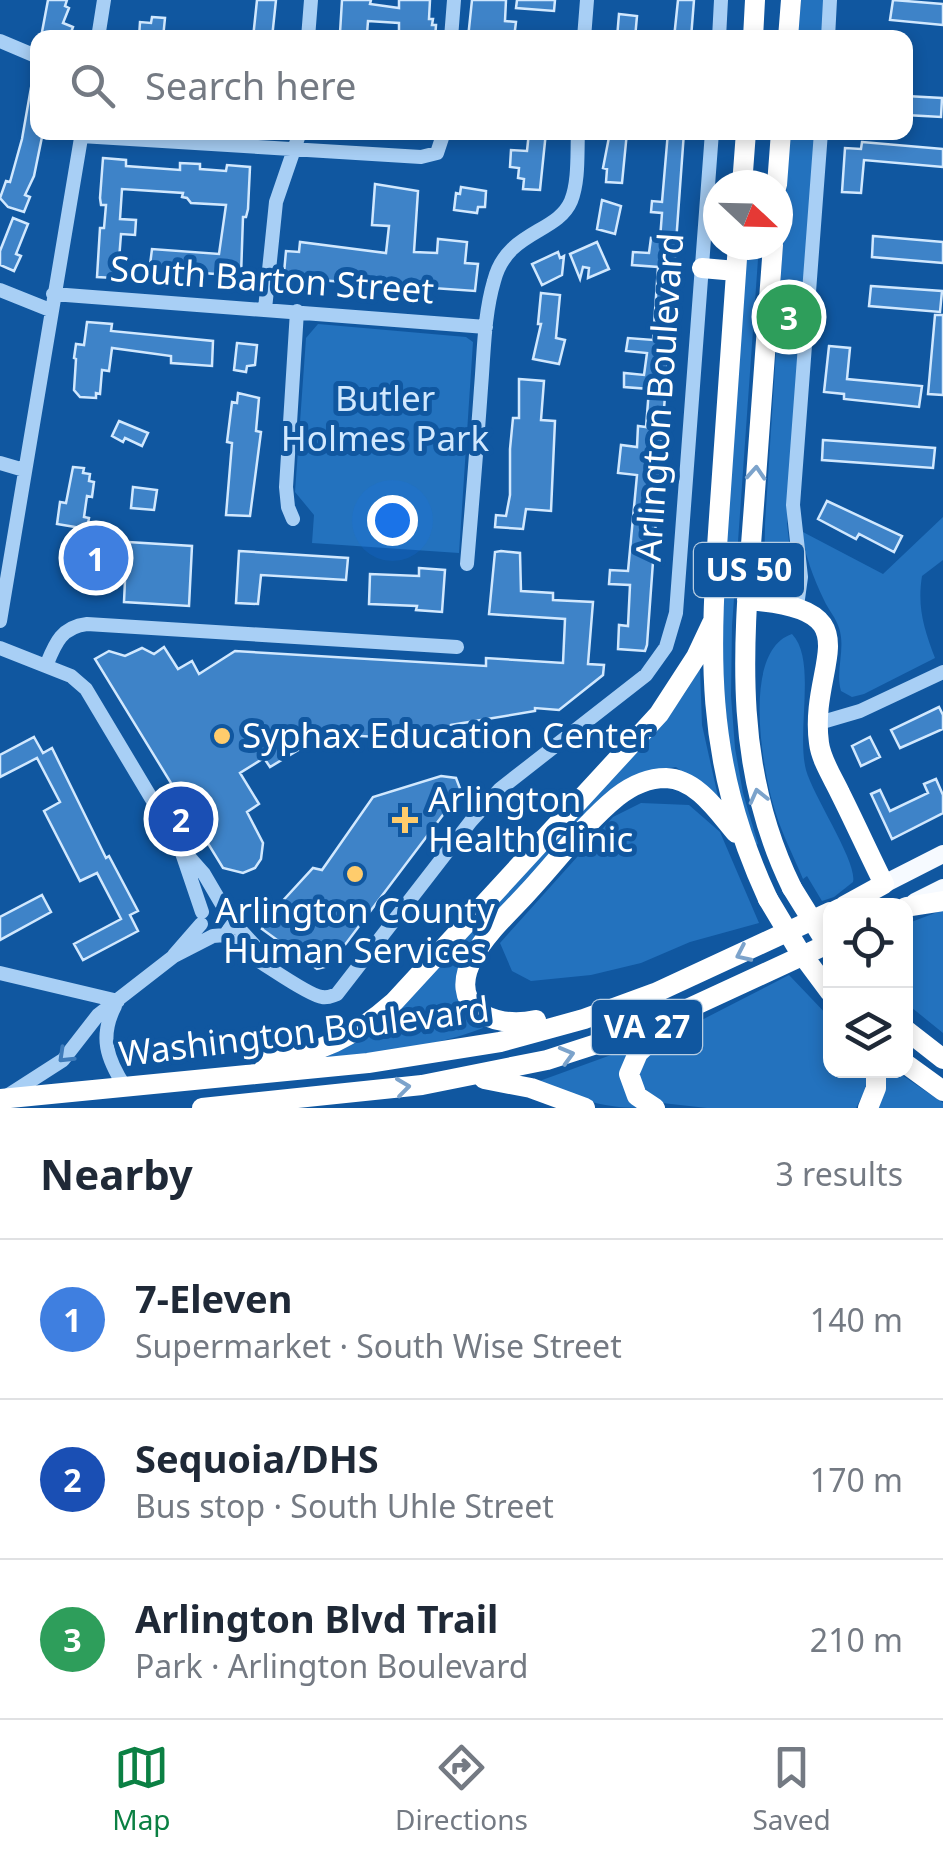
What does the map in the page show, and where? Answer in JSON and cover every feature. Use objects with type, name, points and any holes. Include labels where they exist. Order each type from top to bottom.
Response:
[{"type":"highway","points":[[753,30],[755,0]]},
{"type":"highway","points":[[789,30],[791,0]]},
{"type":"highway","points":[[743,170],[745,140]]},
{"type":"highway","points":[[779,170],[781,140]]},
{"type":"highway","name":"Arlington Boulevard","points":[[737,260],[712,623],[717,734],[742,839],[768,899],[827,988]]},
{"type":"highway","name":"US 50","points":[[772,260],[747,600],[744,673],[748,742],[764,819],[792,888],[823,935]]},
{"type":"highway","points":[[702,268],[736,271]]},
{"type":"highway","points":[[747,600],[796,606],[819,621],[827,646],[819,744],[884,884],[859,898]]},
{"type":"highway","points":[[190,1081],[247,1063],[280,1060],[326,1048],[380,1015],[435,961],[659,714],[696,657],[712,623]]},
{"type":"highway","points":[[622,1005],[521,1023],[498,1023],[476,1008],[468,992],[468,970],[484,942],[598,815],[636,786],[663,778],[686,783],[707,799],[742,839]]},
{"type":"highway","points":[[913,905],[943,901]]},
{"type":"highway","name":"Washington Boulevard","points":[[1,1099],[449,1052],[547,1030],[622,1005],[688,980],[823,915]]},
{"type":"highway","name":"Washington Boulevard","points":[[202,1108],[472,1077],[571,1054],[678,1014],[823,949]]},
{"type":"highway","points":[[655,1108],[642,1102],[632,1089],[630,1066],[638,1052],[678,1014]]},
{"type":"highway","points":[[913,1035],[943,1059]]},
{"type":"highway","points":[[913,1069],[943,1092]]},
{"type":"highway","points":[[472,1077],[519,1084],[586,1108]]},
{"type":"highway","points":[[868,1108],[876,1078]]},
{"type":"main road","points":[[884,884],[943,854]]},
{"type":"main road","points":[[913,903],[943,888]]},
{"type":"street","points":[[99,30],[104,0]]},
{"type":"street","points":[[309,30],[311,0]]},
{"type":"street","points":[[452,30],[454,0]]},
{"type":"street","points":[[585,30],[587,0]]},
{"type":"street","points":[[720,30],[722,0]]},
{"type":"street","points":[[828,30],[830,0]]},
{"type":"street","points":[[0,41],[30,53]]},
{"type":"street","points":[[0,621],[81,140]]},
{"type":"street","points":[[174,140],[421,157],[437,154],[441,140]]},
{"type":"street","points":[[265,308],[276,202],[298,140]]},
{"type":"street","points":[[467,564],[486,326],[494,280],[518,240],[556,218],[570,204],[577,140]]},
{"type":"street","name":"Arlington Boulevard","points":[[657,662],[669,640],[676,612],[711,140]]},
{"type":"street","points":[[796,606],[801,577],[793,506],[819,140]]},
{"type":"street","points":[[0,290],[50,310]]},
{"type":"street","name":"South Barton Street","points":[[53,294],[486,326]]},
{"type":"street","points":[[293,519],[286,488],[297,311]]},
{"type":"street","points":[[0,463],[24,470]]},
{"type":"street","points":[[46,666],[60,637],[68,628],[81,624],[457,647]]},
{"type":"street","points":[[0,648],[71,676],[83,686],[181,848],[204,874],[220,902],[232,911],[224,931],[174,956],[98,1015],[63,1060],[1,1099]]},
{"type":"street","name":"Washington Boulevard","points":[[224,931],[245,952],[316,996],[332,996],[343,990],[500,789],[639,681],[657,662]]},
{"type":"street","points":[[819,722],[860,711],[943,672]]},
{"type":"street","points":[[181,848],[202,918],[224,931]]},
{"type":"street","points":[[174,956],[212,903],[220,902]]},
{"type":"street","points":[[0,973],[118,1001]]},
{"type":"street","points":[[118,1001],[106,1028],[106,1052],[125,1087]]},
{"type":"green space","points":[[801,0],[825,0],[823,30],[799,30]]},
{"type":"green space","points":[[790,140],[814,140],[787,524],[793,576],[781,586],[770,574],[765,550],[782,260],[793,260]]},
{"type":"green space","points":[[745,260],[758,260],[732,626],[731,696],[735,748],[758,844],[755,845],[741,802],[726,714],[724,580]]},
{"type":"green space","name":"Butler Holmes Park","points":[[318,324],[466,337],[473,342],[459,553],[312,543],[314,515],[295,492],[306,338]]},
{"type":"green space","points":[[943,517],[943,560],[922,576],[920,598],[935,658],[852,697],[841,691],[839,628],[813,574],[801,531],[883,574]]},
{"type":"green space","points":[[792,634],[799,646],[805,678],[806,770],[853,873],[853,882],[822,901],[807,876],[803,879],[782,830],[766,772],[761,688],[766,664],[776,645]]},
{"type":"green space","points":[[700,668],[702,725],[719,801],[676,767],[651,771],[591,810],[463,956],[464,1003],[483,1028],[424,1045],[322,1059],[360,1041],[399,1010],[663,723]]},
{"type":"green space","points":[[641,803],[689,805],[720,832],[759,923],[690,942],[641,963],[591,975],[531,981],[512,971],[500,943],[613,817]]},
{"type":"green space","points":[[943,910],[943,1033],[913,1009],[913,921]]},
{"type":"green space","points":[[789,975],[823,1011],[823,1078],[868,1078],[869,1082],[856,1108],[707,1108],[662,1103],[638,1083],[643,1061],[657,1043]]},
{"type":"green space","points":[[633,1047],[641,1108],[599,1104],[534,1083]]},
{"type":"green space","points":[[880,1078],[906,1078],[943,1103],[943,1108],[876,1108]]},
{"type":"building","points":[[48,0],[67,0],[65,6],[69,8],[63,23],[73,27],[72,30],[42,30]]},
{"type":"building","points":[[257,0],[276,0],[273,30],[254,30]]},
{"type":"building","points":[[342,0],[371,0],[370,4],[399,8],[399,0],[430,0],[429,19],[436,25],[436,30],[399,30],[399,23],[368,21],[367,30],[340,30]]},
{"type":"building","points":[[472,0],[506,0],[505,21],[516,22],[515,30],[469,30]]},
{"type":"building","points":[[517,0],[555,0],[554,11],[516,8]]},
{"type":"building","points":[[678,0],[694,0],[692,30],[675,30]]},
{"type":"building","points":[[893,0],[943,4],[943,25],[890,20]]},
{"type":"building","points":[[619,14],[637,16],[636,30],[618,30]]},
{"type":"building","points":[[152,17],[165,18],[164,30],[140,30],[140,22],[151,23]]},
{"type":"building","points":[[30,93],[30,140],[41,140],[34,176],[25,195],[30,197],[24,212],[8,207],[0,198],[6,181],[10,182]]},
{"type":"building","points":[[913,96],[942,98],[941,117],[913,115]]},
{"type":"building","points":[[528,140],[545,140],[540,190],[523,189],[519,168],[510,167],[511,150],[527,151]]},
{"type":"building","points":[[608,140],[626,140],[622,183],[606,182],[607,169],[603,168]]},
{"type":"building","points":[[667,140],[683,140],[645,651],[618,649],[619,625],[628,626],[630,585],[609,584],[610,570],[628,571],[637,475],[618,473],[621,445],[637,447],[638,426],[646,427],[649,389],[624,387],[624,373],[644,375],[647,353],[626,351],[628,338],[653,340],[658,267],[632,265],[633,252],[649,253],[651,238],[660,239],[662,213],[651,212],[652,201],[662,202]]},
{"type":"building","points":[[862,142],[943,149],[943,167],[864,160],[861,193],[842,192],[845,148],[861,149]]},
{"type":"building","points":[[103,158],[126,160],[126,166],[180,170],[180,163],[226,171],[227,165],[250,167],[241,276],[150,265],[152,249],[219,254],[226,205],[191,203],[182,197],[183,193],[122,189],[120,219],[136,220],[135,235],[121,234],[122,273],[115,273],[114,278],[97,277],[100,228],[104,228],[106,205],[101,205],[100,198]]},
{"type":"building","points":[[375,184],[418,191],[414,252],[437,253],[438,239],[467,242],[465,263],[478,264],[475,291],[289,278],[289,273],[284,273],[286,251],[299,252],[300,242],[386,253],[389,226],[372,225]]},
{"type":"building","points":[[461,187],[486,191],[485,207],[478,207],[477,213],[454,210],[456,193],[460,194]]},
{"type":"building","points":[[602,200],[621,206],[615,234],[597,229]]},
{"type":"building","points":[[13,218],[28,224],[14,271],[0,265],[0,251]]},
{"type":"building","points":[[873,236],[943,242],[943,263],[872,257]]},
{"type":"building","points":[[597,242],[609,269],[588,278],[589,268],[583,267],[580,279],[570,254]]},
{"type":"building","points":[[558,252],[560,258],[564,256],[562,275],[542,285],[532,264]]},
{"type":"building","points":[[871,286],[942,291],[940,312],[869,306]]},
{"type":"building","points":[[541,293],[560,295],[556,338],[565,340],[559,364],[533,359],[541,324]]},
{"type":"building","points":[[935,315],[943,315],[943,395],[928,394]]},
{"type":"building","points":[[87,322],[112,324],[111,331],[213,341],[212,366],[171,363],[171,356],[112,348],[109,371],[102,370],[100,394],[96,393],[96,398],[80,397],[74,390],[74,358],[76,344],[84,345]]},
{"type":"building","points":[[237,343],[257,345],[255,365],[247,366],[246,372],[234,370]]},
{"type":"building","points":[[829,346],[850,348],[847,379],[922,386],[919,407],[844,399],[844,394],[824,392]]},
{"type":"building","points":[[519,379],[544,381],[541,420],[555,421],[551,511],[526,509],[523,529],[495,527],[496,515],[506,516],[510,495],[510,449],[513,418],[519,418]]},
{"type":"building","points":[[238,393],[259,398],[256,431],[261,432],[250,516],[226,515],[232,443],[227,442],[232,402],[237,403]]},
{"type":"building","points":[[119,421],[148,433],[142,446],[112,436]]},
{"type":"building","points":[[823,440],[935,448],[933,468],[822,460]]},
{"type":"building","points":[[73,467],[84,468],[83,473],[90,474],[89,481],[94,482],[92,497],[87,496],[87,529],[57,524],[60,502],[66,503]]},
{"type":"building","points":[[133,487],[157,490],[154,510],[131,508]]},
{"type":"building","points":[[827,501],[902,536],[894,552],[859,534],[856,539],[818,519]]},
{"type":"building","points":[[79,539],[192,546],[189,606],[124,602],[125,580],[77,578]]},
{"type":"building","points":[[239,551],[348,558],[346,580],[261,575],[258,604],[236,603]]},
{"type":"building","points":[[495,552],[520,553],[521,591],[553,593],[553,600],[593,602],[588,664],[604,665],[603,675],[559,710],[535,708],[451,725],[442,734],[431,733],[431,740],[325,734],[270,767],[264,758],[240,773],[259,804],[247,812],[263,843],[261,859],[255,868],[243,873],[223,868],[95,659],[109,651],[125,656],[142,648],[154,654],[164,647],[178,669],[192,661],[199,674],[235,651],[486,666],[486,658],[563,663],[565,619],[489,614]]},
{"type":"building","points":[[419,568],[445,570],[442,612],[416,610],[417,606],[369,604],[370,574],[419,576]]},
{"type":"building","points":[[939,707],[943,729],[900,748],[891,730]]},
{"type":"building","points":[[34,737],[43,753],[52,748],[106,858],[109,856],[138,911],[130,915],[138,931],[83,960],[74,944],[121,919],[97,873],[80,881],[44,811],[60,802],[37,758],[0,777],[0,755]]},
{"type":"building","points":[[870,737],[880,757],[861,766],[852,746]]},
{"type":"building","name":"Arlington County Human Services","points":[[441,776],[456,778],[461,791],[329,966],[317,969],[262,929],[313,868],[322,870],[373,797]]},
{"type":"building","points":[[936,779],[943,795],[943,813],[892,839],[871,794],[880,790],[890,811],[928,793],[924,784]]},
{"type":"building","points":[[42,895],[51,912],[0,940],[0,917]]},
{"type":"place","name":"Arlington Blvd Trail","points":[[789,317]]},
{"type":"place","name":"7-Eleven","points":[[96,558]]},
{"type":"place","name":"Syphax Education Center","points":[[222,736]]},
{"type":"place","name":"Sequoia/DHS","points":[[181,819]]},
{"type":"place","name":"Arlington Health Clinic","points":[[405,820]]},
{"type":"place","name":"Arlington County Human Services","points":[[355,874]]}]
